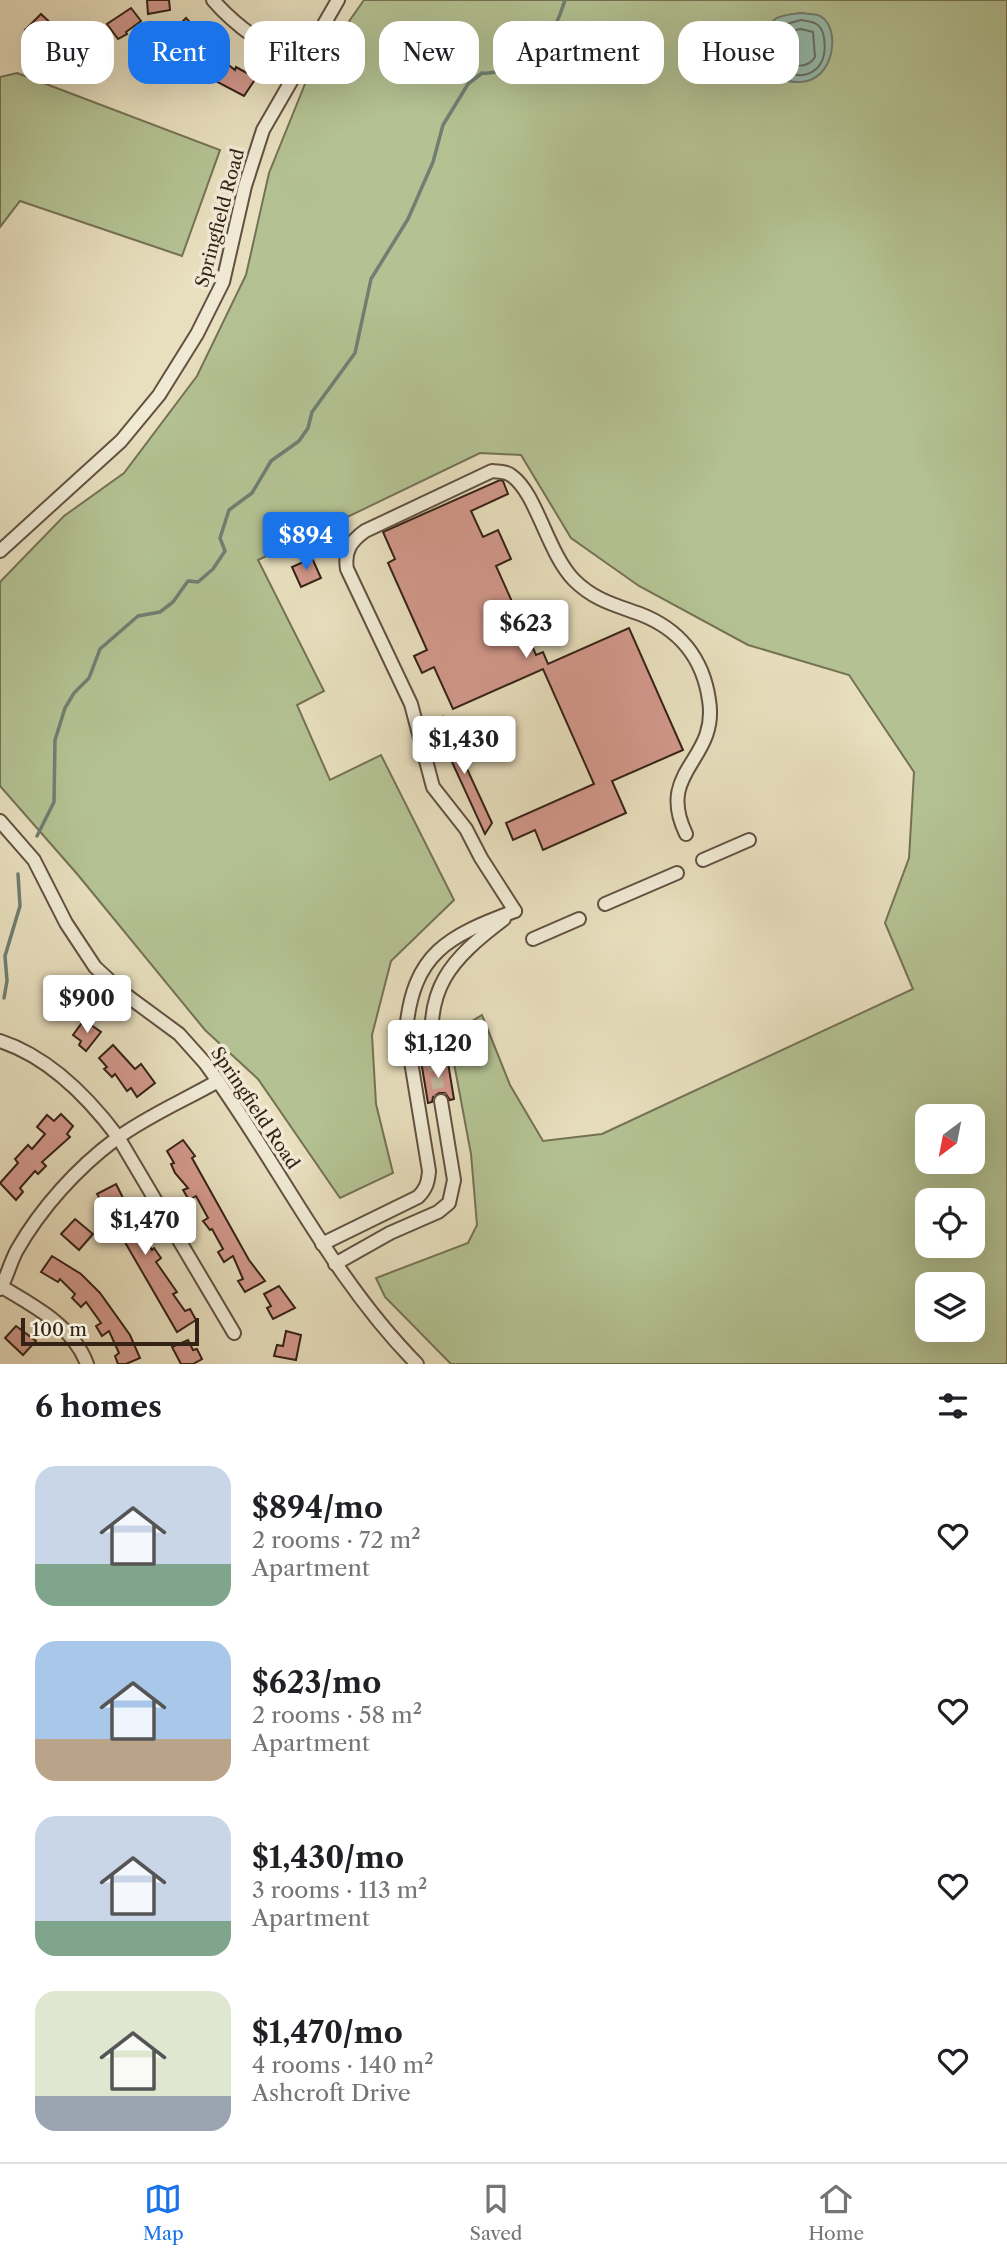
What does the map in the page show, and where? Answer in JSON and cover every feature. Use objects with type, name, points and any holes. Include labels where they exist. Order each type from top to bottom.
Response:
[{"type":"street","points":[[213,0],[244,31]]},
{"type":"street","name":"Springfield Road","points":[[325,21],[338,0]]},
{"type":"street","name":"Springfield Road","points":[[0,551],[121,441],[159,395],[191,345],[223,282],[245,186],[259,141],[289,84]]},
{"type":"street","points":[[515,911],[466,829],[433,787],[411,704],[347,569],[345,559],[353,540],[365,531],[492,471],[506,472],[523,486],[556,559],[573,580],[592,597],[664,624],[694,654],[705,679],[710,704],[709,726],[703,747],[680,783],[676,799],[679,819],[686,834]]},
{"type":"street","name":"Springfield Road","points":[[0,821],[34,860],[66,923],[95,967],[122,992],[178,1034],[218,1081],[335,1264],[374,1318],[417,1364]]},
{"type":"street","points":[[703,860],[749,840]]},
{"type":"street","points":[[606,904],[677,873]]},
{"type":"street","points":[[433,1059],[429,1034],[433,1008],[446,974],[468,946],[515,911]]},
{"type":"street","points":[[322,1244],[418,1197],[428,1183],[429,1171],[406,1031],[408,1008],[425,967],[441,948],[466,929],[515,911]]},
{"type":"street","points":[[533,939],[579,919]]},
{"type":"street","points":[[0,1041],[23,1050],[70,1084],[96,1108],[118,1137],[234,1333]]},
{"type":"street","points":[[87,1364],[78,1346],[64,1329],[1,1288],[17,1250],[57,1195],[90,1160],[118,1137],[218,1081]]},
{"type":"street","points":[[335,1264],[390,1233],[438,1212],[449,1203],[454,1191],[452,1160],[441,1101]]},
{"type":"street","points":[[428,1183],[454,1191]]},
{"type":"shaded area","points":[[364,0],[1007,0],[1007,1364],[451,1364],[385,1297],[376,1278],[468,1243],[477,1225],[471,1154],[453,1058],[459,1029],[482,1015],[510,1085],[543,1141],[602,1134],[913,989],[885,923],[909,858],[914,772],[849,675],[748,645],[639,586],[571,538],[521,455],[480,453],[258,560],[324,691],[297,705],[330,780],[381,755],[454,900],[391,961],[372,1035],[376,1104],[393,1173],[340,1198],[258,1079],[205,1030],[78,875],[0,786],[0,582],[64,516],[124,473],[197,376],[246,275],[269,173],[305,84],[365,84],[365,21],[349,21]]},
{"type":"shaded area","points":[[17,73],[21,75],[21,84],[46,84],[220,150],[182,256],[20,201],[0,227],[0,77]]},
{"type":"water","points":[[785,15],[818,15],[826,21],[830,29],[831,52],[827,64],[821,73],[811,80],[799,82],[799,21],[773,21]]},
{"type":"building","points":[[147,0],[169,0],[170,10],[148,14]]},
{"type":"building","points":[[131,8],[141,21],[128,21],[127,34],[118,39],[114,34],[114,21],[112,21]]},
{"type":"building","points":[[41,14],[48,21],[34,21]]},
{"type":"building","points":[[230,66],[244,71],[244,84],[252,84],[244,96],[221,84],[230,84]]},
{"type":"building","points":[[503,481],[508,494],[471,511],[483,537],[498,530],[511,559],[496,566],[536,655],[543,652],[548,664],[629,628],[683,750],[612,781],[626,813],[543,850],[535,830],[513,840],[506,823],[594,784],[543,669],[453,709],[434,667],[422,673],[414,656],[427,650],[388,563],[395,559],[383,532]]},
{"type":"building","points":[[312,558],[321,578],[301,587],[292,567]]},
{"type":"building","points":[[443,717],[492,823],[485,834],[436,727]]},
{"type":"building","points":[[84,1020],[101,1032],[86,1051],[79,1045],[81,1041],[73,1035]]},
{"type":"building","points":[[113,1045],[135,1069],[141,1064],[155,1083],[137,1097],[131,1088],[127,1091],[115,1074],[112,1077],[104,1069],[107,1067],[99,1058]]},
{"type":"building","points":[[447,1057],[454,1099],[450,1100],[445,1093],[439,1093],[428,1103],[421,1061],[434,1068],[442,1058]]},
{"type":"building","points":[[61,1114],[73,1126],[67,1134],[70,1137],[42,1162],[46,1166],[38,1174],[35,1171],[20,1188],[23,1192],[16,1200],[0,1183],[18,1163],[15,1159],[28,1145],[32,1149],[45,1134],[37,1127],[47,1115],[54,1121]]},
{"type":"building","points":[[183,1140],[195,1156],[192,1158],[249,1260],[265,1281],[245,1292],[238,1281],[243,1279],[233,1256],[224,1262],[218,1252],[223,1249],[212,1229],[203,1221],[208,1218],[196,1196],[189,1200],[183,1190],[188,1188],[171,1164],[174,1163],[167,1151]]},
{"type":"building","points":[[116,1184],[125,1202],[122,1204],[132,1218],[135,1217],[143,1226],[139,1229],[152,1250],[154,1248],[161,1258],[156,1262],[177,1292],[173,1294],[185,1311],[190,1309],[196,1320],[177,1332],[97,1194]]},
{"type":"building","points":[[75,1219],[93,1234],[79,1250],[61,1234]]},
{"type":"building","points":[[52,1256],[81,1274],[100,1293],[130,1335],[140,1358],[126,1364],[118,1364],[115,1356],[119,1353],[109,1331],[102,1336],[96,1326],[101,1323],[86,1302],[81,1307],[72,1298],[75,1294],[60,1279],[58,1282],[41,1272]]},
{"type":"building","points":[[279,1286],[295,1308],[273,1319],[267,1308],[271,1306],[264,1294]]},
{"type":"building","points":[[16,1326],[36,1341],[23,1355],[5,1338]]},
{"type":"building","points":[[286,1331],[301,1335],[296,1360],[274,1356],[277,1345],[283,1346]]},
{"type":"building","points":[[188,1340],[202,1359],[193,1364],[181,1364],[172,1347]]},
{"type":"waterway","points":[[37,836],[54,802],[55,740],[65,708],[74,693],[89,678],[100,649],[138,616],[160,612],[173,602],[188,581],[198,582],[213,569],[225,551],[220,538],[229,510],[252,493],[271,461],[299,441],[308,428],[312,412],[355,353],[371,279],[408,219],[433,162],[443,125],[468,84],[482,73],[510,67],[535,50],[552,32],[565,0]]},
{"type":"waterway","points":[[4,998],[7,981],[5,956],[20,906],[18,874]]},
{"type":"tunnel","points":[[433,1059],[441,1101]]}]
